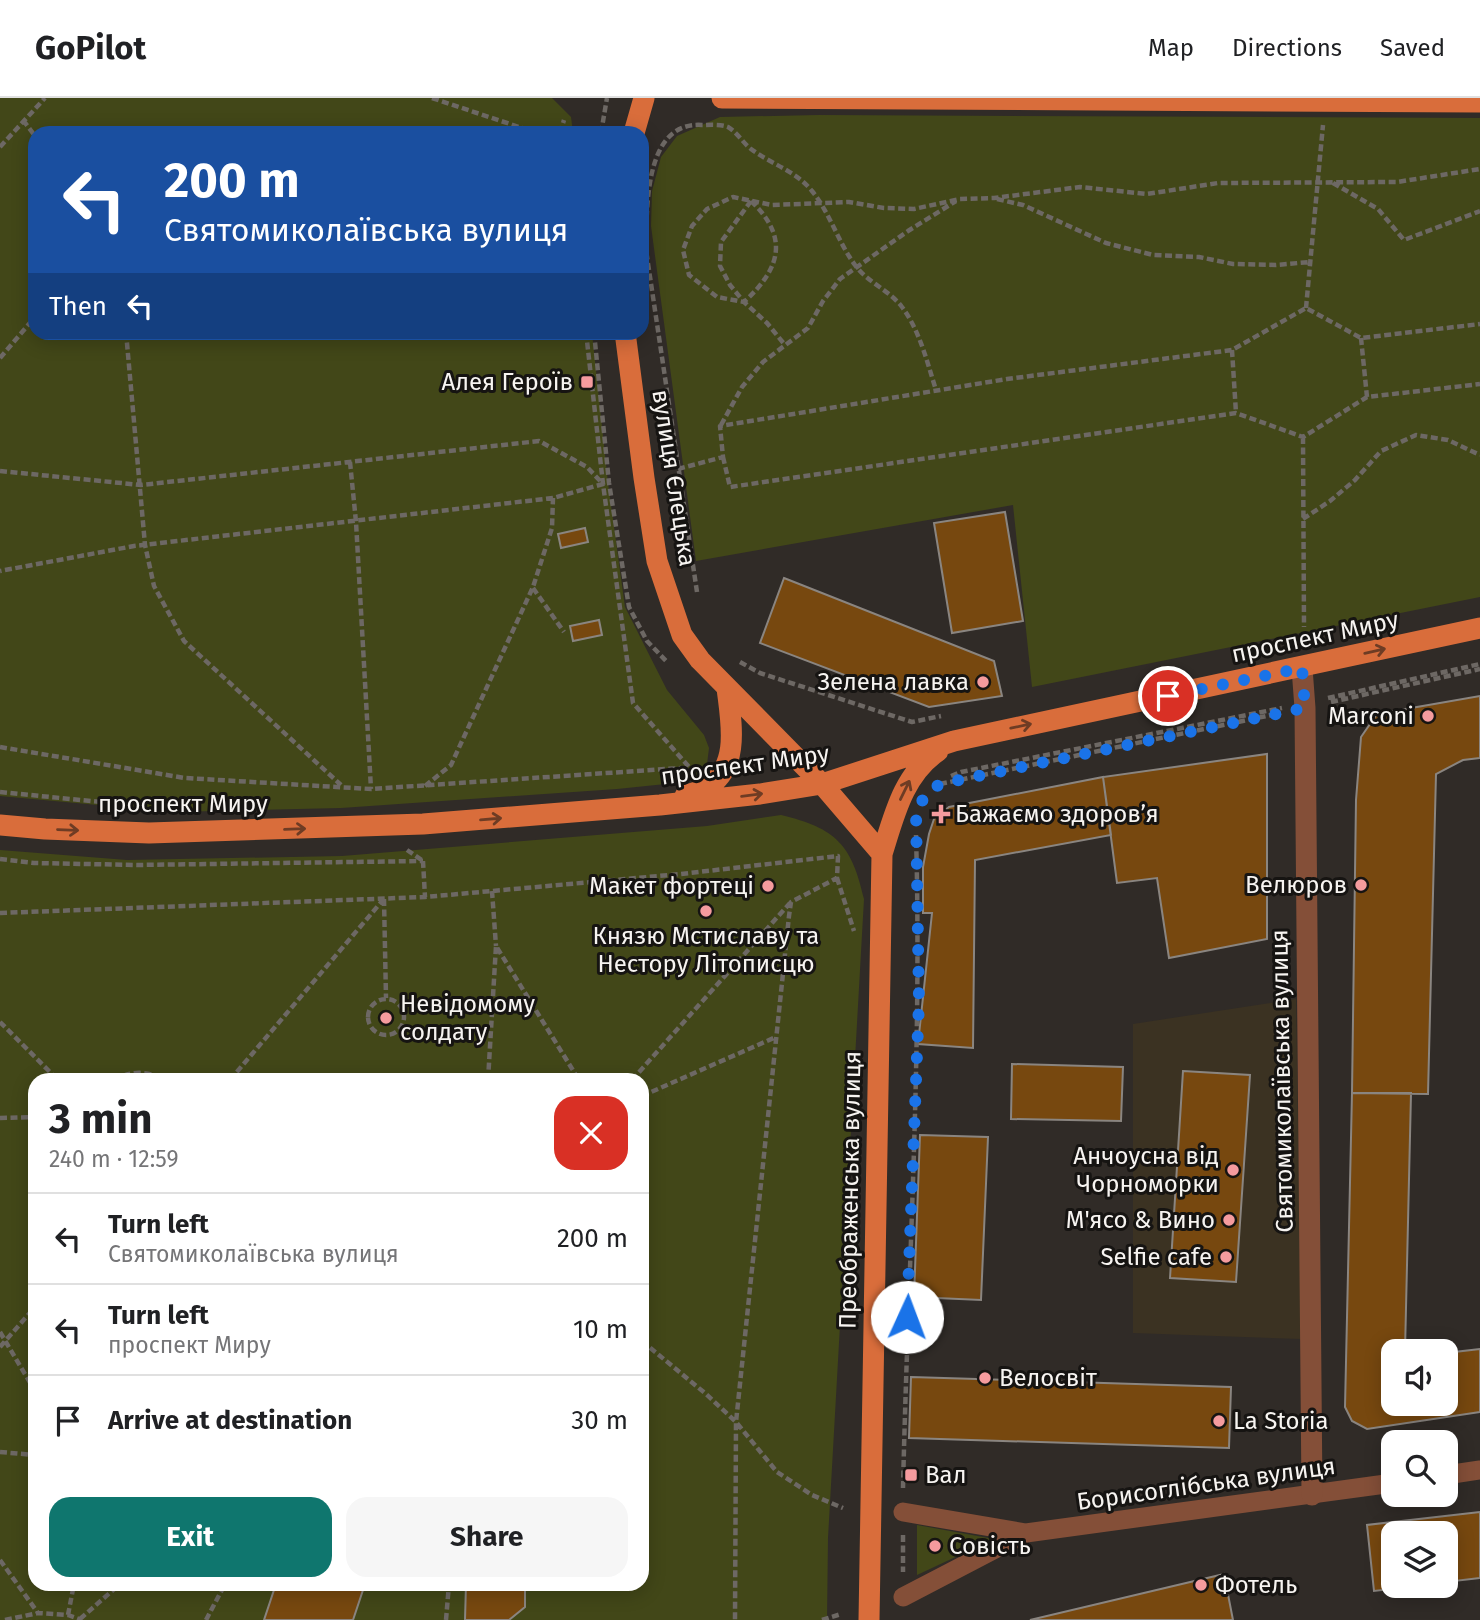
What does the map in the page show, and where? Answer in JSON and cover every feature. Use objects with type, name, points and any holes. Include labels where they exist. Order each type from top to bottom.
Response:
[{"type":"main road","points":[[636,126],[644,98]]},
{"type":"main road","points":[[722,98],[1480,102]]},
{"type":"main road","name":"вулиця Єлецька","points":[[626,340],[657,561],[682,635],[700,660],[822,784]]},
{"type":"main road","name":"проспект Миру","points":[[0,825],[149,833],[423,824],[760,794],[822,784],[954,740],[1480,628]]},
{"type":"main road","points":[[660,805],[706,788],[722,773],[731,749],[732,729],[727,688]]},
{"type":"main road","name":"Преображенська вулиця","points":[[869,1620],[882,854],[906,785],[927,758],[954,740]]},
{"type":"main road","points":[[822,784],[882,854]]},
{"type":"street","name":"Святомиколаївська вулиця","points":[[1302,668],[1305,706],[1312,1495]]},
{"type":"street","points":[[1458,1473],[1480,1470]]},
{"type":"street","name":"Борисоглібська вулиця","points":[[900,1520],[1026,1533],[1381,1485]]},
{"type":"street","name":"Борисоглібська вулиця","points":[[903,1597],[1026,1533]]},
{"type":"path","points":[[0,147],[44,98]]},
{"type":"path","points":[[432,98],[516,126]]},
{"type":"path","points":[[602,126],[607,98]]},
{"type":"path","points":[[1306,309],[1324,117]]},
{"type":"path","points":[[23,120],[28,127]]},
{"type":"path","points":[[562,126],[564,120]]},
{"type":"path","points":[[649,188],[660,147],[673,134],[692,124],[726,126],[751,149],[795,176],[811,190],[856,266],[870,282],[901,305],[916,330],[936,390]]},
{"type":"path","points":[[744,302],[717,297],[688,275],[683,250],[692,226],[707,209],[733,197],[772,205],[849,202],[884,208],[914,209],[960,199],[994,198],[1080,187],[1147,194],[1218,183],[1397,182],[1480,169]]},
{"type":"path","points":[[1330,182],[1378,209],[1404,240],[1480,211]]},
{"type":"path","points":[[994,198],[1023,205],[1106,243],[1153,255],[1199,257],[1233,264],[1276,265],[1310,262]]},
{"type":"path","points":[[960,199],[840,279],[823,301],[808,328],[763,362],[742,387],[720,426],[730,487],[1236,413],[1303,436]]},
{"type":"path","points":[[751,201],[721,242],[720,266],[730,285],[785,345]]},
{"type":"path","points":[[744,302],[758,289],[775,262],[776,236],[762,211],[751,201]]},
{"type":"path","points":[[649,271],[698,604]]},
{"type":"path","points":[[1306,309],[1361,338],[1480,324]]},
{"type":"path","points":[[720,426],[1007,379],[1232,350],[1306,309]]},
{"type":"path","points":[[0,358],[28,325]]},
{"type":"path","points":[[1361,338],[1367,397]]},
{"type":"path","points":[[127,340],[145,545],[154,586],[184,641],[342,787]]},
{"type":"path","points":[[0,747],[185,778],[371,789],[689,767],[633,703],[603,484],[587,340]]},
{"type":"path","points":[[595,340],[609,483],[629,607],[647,641],[675,671]]},
{"type":"path","points":[[1232,350],[1236,413]]},
{"type":"path","points":[[1303,436],[1367,397],[1480,384]]},
{"type":"path","points":[[1303,519],[1355,480],[1381,451],[1416,435],[1448,440],[1480,455]]},
{"type":"path","points":[[1303,436],[1304,627]]},
{"type":"path","points":[[0,471],[141,485],[539,441],[587,467],[603,484]]},
{"type":"path","points":[[678,469],[723,457]]},
{"type":"path","points":[[350,463],[356,522],[371,789]]},
{"type":"path","points":[[0,571],[145,545],[553,498],[603,484]]},
{"type":"path","points":[[424,787],[451,765],[533,587],[552,528],[553,498]]},
{"type":"path","points":[[533,587],[564,632]]},
{"type":"path","points":[[736,659],[760,673],[912,722],[948,714]]},
{"type":"path","points":[[933,789],[940,784],[1480,666]]},
{"type":"path","points":[[937,781],[961,772],[1305,706]]},
{"type":"path","points":[[958,763],[963,779]]},
{"type":"path","points":[[897,1570],[919,1002],[913,825],[910,880]]},
{"type":"path","points":[[0,913],[425,897],[681,874],[838,856],[837,878],[791,902],[638,1073]]},
{"type":"path","points":[[0,859],[34,863],[137,865],[423,861],[425,897]]},
{"type":"path","points":[[488,1073],[496,946],[492,891]]},
{"type":"path","points":[[384,899],[386,999]]},
{"type":"path","points":[[236,1073],[384,899]]},
{"type":"path","points":[[736,1620],[736,1422],[791,902]]},
{"type":"path","points":[[496,946],[575,1073]]},
{"type":"path","points":[[386,999],[399,1004],[404,1011],[404,1018],[397,1030],[385,1034],[373,1029],[368,1017],[373,1004],[386,999]]},
{"type":"path","points":[[0,1022],[51,1073]]},
{"type":"path","points":[[649,1093],[776,1036]]},
{"type":"path","points":[[0,1118],[28,1117]]},
{"type":"path","points":[[898,1488],[902,1296]]},
{"type":"path","points":[[0,1347],[28,1315]]},
{"type":"path","points":[[0,1332],[28,1380]]},
{"type":"path","points":[[649,1346],[736,1422],[777,1472],[812,1495],[844,1508]]},
{"type":"path","points":[[0,1452],[28,1454]]},
{"type":"path","points":[[0,1560],[38,1613]]},
{"type":"path","points":[[68,1615],[73,1591]]},
{"type":"path","points":[[5,1620],[38,1613],[68,1615],[81,1620],[112,1591]]},
{"type":"path","points":[[206,1620],[221,1591]]},
{"type":"path","points":[[446,1620],[448,1591]]},
{"type":"path","points":[[847,1611],[847,1620]]},
{"type":"path","points":[[822,1620],[841,1614]]},
{"type":"shaded area","points":[[1296,999],[1301,1339],[1133,1333],[1133,1024]]},
{"type":"green space","points":[[0,98],[552,98],[571,117],[572,126],[28,126],[28,340],[593,340],[625,607],[667,690],[704,735],[709,748],[707,764],[698,776],[685,782],[617,789],[341,808],[174,812],[0,796]]},
{"type":"green space","points":[[819,115],[1480,118],[1480,597],[1032,687],[1013,505],[696,561],[651,226],[652,191],[661,157],[677,136],[720,117]]},
{"type":"green space","points":[[781,815],[800,820],[828,833],[847,852],[854,865],[864,899],[828,1538],[827,1620],[0,1620],[0,850],[127,860],[342,856],[707,826]]},
{"type":"green space","points":[[917,1525],[994,1539],[917,1575]]},
{"type":"building","points":[[1005,512],[1023,621],[952,633],[934,523]]},
{"type":"building","points":[[585,528],[588,542],[561,548],[558,534]]},
{"type":"building","points":[[784,578],[994,661],[1002,696],[929,707],[760,643]]},
{"type":"building","points":[[599,620],[602,635],[573,641],[570,626]]},
{"type":"building","points":[[1480,696],[1480,758],[1463,760],[1436,774],[1428,1094],[1352,1093],[1356,800],[1361,737],[1377,714]]},
{"type":"building","points":[[1267,754],[1267,939],[1169,958],[1157,878],[1117,883],[1103,777]]},
{"type":"building","points":[[1103,777],[1111,835],[975,860],[973,1048],[918,1044],[932,913],[923,913],[923,867],[934,819],[949,807]]},
{"type":"building","points":[[1012,1064],[1123,1067],[1121,1121],[1011,1119]]},
{"type":"building","points":[[1183,1071],[1250,1075],[1236,1282],[1170,1278]]},
{"type":"building","points":[[1352,1093],[1411,1093],[1405,1339],[1381,1339],[1381,1416],[1453,1416],[1367,1429],[1352,1421],[1345,1407]]},
{"type":"building","points":[[920,1135],[988,1137],[981,1300],[914,1297]]},
{"type":"building","points":[[1480,1349],[1480,1412],[1458,1415],[1458,1352]]},
{"type":"building","points":[[911,1377],[1231,1387],[1229,1448],[909,1438]]},
{"type":"building","points":[[1480,1512],[1480,1578],[1458,1581],[1458,1521],[1402,1521]]},
{"type":"building","points":[[1381,1523],[1381,1590],[1374,1591],[1367,1525]]},
{"type":"building","points":[[1224,1574],[1233,1620],[1030,1620]]},
{"type":"building","points":[[274,1591],[363,1591],[353,1620],[264,1620]]},
{"type":"building","points":[[466,1591],[525,1591],[525,1607],[509,1620],[465,1620]]},
{"type":"place","name":"Алея Героїв","points":[[587,382]]},
{"type":"place","name":"Зелена лавка","points":[[983,682]]},
{"type":"place","name":"Marconi","points":[[1428,716]]},
{"type":"place","name":"Бажаємо здоров’я","points":[[941,814]]},
{"type":"place","name":"Велюров","points":[[1361,885]]},
{"type":"place","name":"Макет фортеці","points":[[768,886]]},
{"type":"place","name":"Князю Мстиславу та Нестору Літописцю","points":[[706,911]]},
{"type":"place","name":"Невідомому солдату","points":[[386,1018]]},
{"type":"place","name":"Анчоусна від Чорноморки","points":[[1233,1170]]},
{"type":"place","name":"М'ясо & Вино","points":[[1229,1220]]},
{"type":"place","name":"Selfie cafe","points":[[1226,1257]]},
{"type":"place","name":"Велосвіт","points":[[985,1378]]},
{"type":"place","name":"La Storia","points":[[1219,1421]]},
{"type":"place","name":"Вал","points":[[911,1475]]},
{"type":"place","name":"Совість","points":[[935,1546]]},
{"type":"place","name":"Фотель","points":[[1201,1585]]},
{"type":"route","points":[[907,1317],[919,1002],[916,812],[926,794],[940,784],[1305,708],[1302,668],[1168,696]]}]
